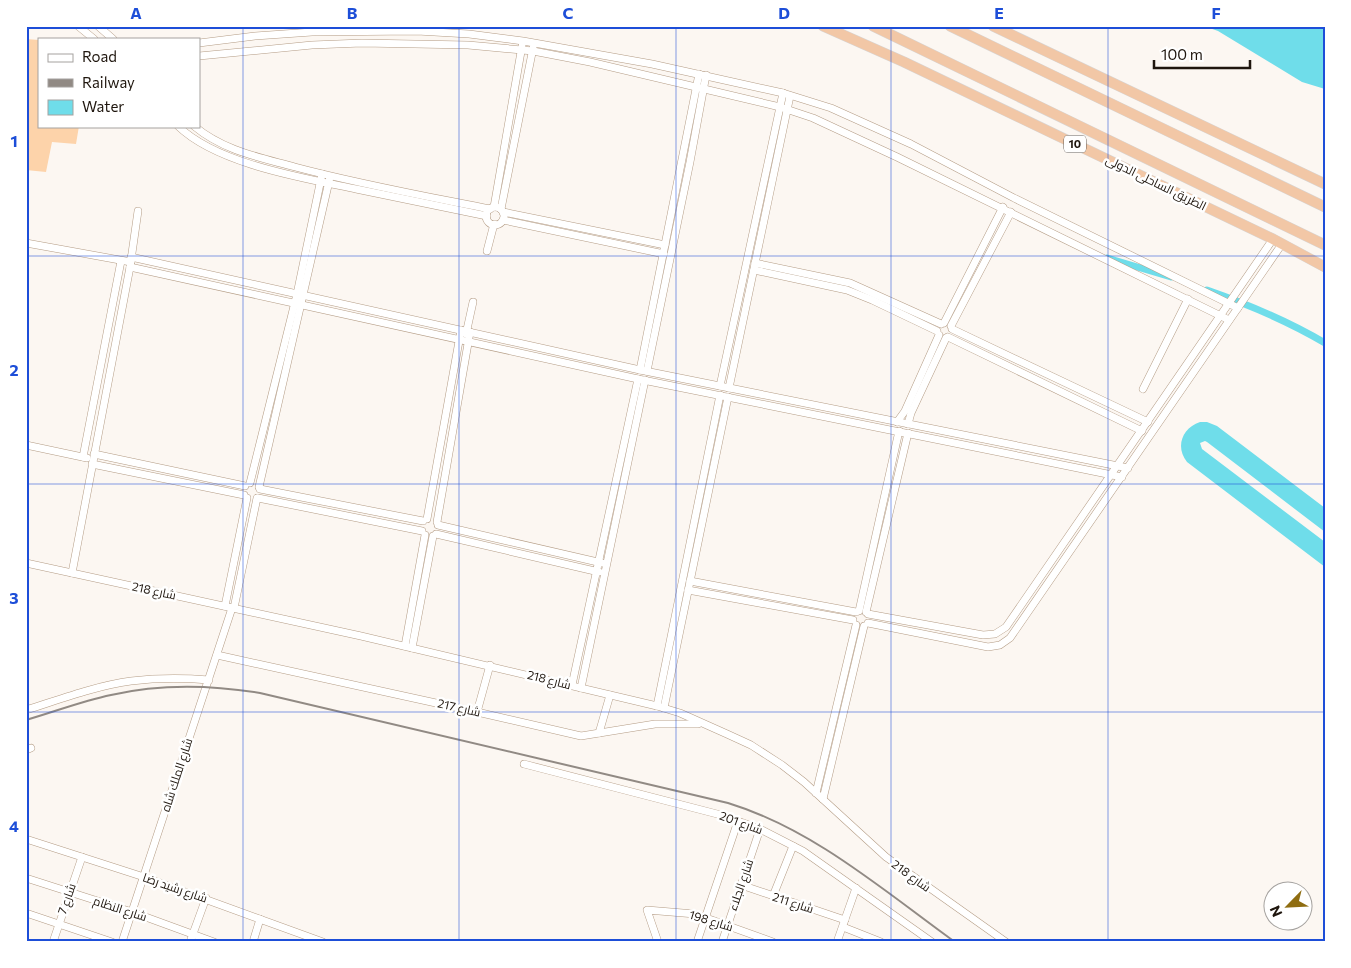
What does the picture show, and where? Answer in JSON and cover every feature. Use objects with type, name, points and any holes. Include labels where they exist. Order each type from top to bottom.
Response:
[{"type":"highway","name":"الطريق الساحلى الدولى","points":[[823,26],[904,62],[1277,241],[1325,266]]},
{"type":"highway","name":"الطريق الساحلى الدولى","points":[[873,26],[1325,245]]},
{"type":"highway","points":[[950,26],[1325,207]]},
{"type":"highway","points":[[993,26],[1325,184]]},
{"type":"street","points":[[78,26],[93,38]]},
{"type":"street","points":[[98,26],[112,38]]},
{"type":"street","points":[[200,43],[255,36],[312,32],[417,31],[469,34],[534,43],[702,75],[787,94],[831,108],[911,144],[1014,198],[1238,308]]},
{"type":"street","points":[[255,36],[257,50]]},
{"type":"street","points":[[496,212],[523,41]]},
{"type":"street","points":[[200,56],[312,45],[416,43],[468,45],[522,50],[590,62],[784,108],[819,120],[1003,207],[1229,320]]},
{"type":"street","points":[[487,251],[494,224],[489,221],[496,212],[534,43]]},
{"type":"street","points":[[644,371],[665,245],[696,86],[702,75]]},
{"type":"street","points":[[644,371],[690,162],[704,89],[702,75]]},
{"type":"street","points":[[720,386],[787,94]]},
{"type":"street","points":[[729,388],[755,266],[784,108]]},
{"type":"street","points":[[180,128],[196,141],[213,150],[259,166],[665,245]]},
{"type":"street","points":[[196,128],[210,139],[234,150],[321,178]]},
{"type":"street","points":[[301,294],[321,178]]},
{"type":"street","points":[[230,608],[247,484],[301,294],[330,180]]},
{"type":"street","points":[[897,422],[905,412],[1003,207]]},
{"type":"street","points":[[72,573],[131,262],[138,211]]},
{"type":"street","points":[[496,212],[664,254]]},
{"type":"street","points":[[908,424],[945,330],[1011,212]]},
{"type":"street","points":[[690,581],[983,635],[1001,631],[1006,627],[1112,475],[1229,303],[1277,241]]},
{"type":"street","points":[[688,590],[988,647],[994,647],[1006,642],[1238,308],[1277,241]]},
{"type":"street","points":[[26,243],[301,294],[644,371],[1128,468]]},
{"type":"street","points":[[83,457],[121,261]]},
{"type":"street","points":[[131,262],[298,304],[464,341],[1122,477]]},
{"type":"street","points":[[755,266],[850,283],[1142,431]]},
{"type":"street","points":[[1143,389],[1188,299]]},
{"type":"street","points":[[429,534],[421,526],[425,520],[473,302]]},
{"type":"street","points":[[230,608],[260,488],[298,304]]},
{"type":"street","points":[[945,330],[1148,422]]},
{"type":"street","points":[[408,647],[429,534],[437,523],[464,341]]},
{"type":"street","points":[[572,685],[608,515],[641,379]]},
{"type":"street","points":[[581,688],[616,518],[641,379]]},
{"type":"street","points":[[660,707],[724,396]]},
{"type":"street","points":[[934,439],[939,430]]},
{"type":"street","points":[[823,799],[866,624],[862,612],[899,432]]},
{"type":"street","points":[[862,612],[908,433]]},
{"type":"street","points":[[26,445],[93,459],[256,484],[260,488],[425,520],[432,519],[437,523],[607,564]]},
{"type":"street","points":[[93,459],[252,500],[257,498],[429,534],[605,574]]},
{"type":"street","points":[[608,515],[616,518]]},
{"type":"street","points":[[679,615],[690,581],[697,530]]},
{"type":"street","name":"شارع 218","points":[[26,563],[490,665],[660,707],[727,734],[766,754],[794,774],[823,799],[886,858],[1006,942]]},
{"type":"street","name":"شارع الملك شاه","points":[[122,942],[217,656],[230,608]]},
{"type":"street","points":[[816,793],[854,622],[853,616],[862,612]]},
{"type":"street","name":"شارع 217","points":[[217,656],[581,736],[666,723],[703,724]]},
{"type":"street","points":[[477,712],[490,665]]},
{"type":"street","points":[[26,710],[104,686],[130,681],[156,678],[209,680]]},
{"type":"street","points":[[599,734],[610,695]]},
{"type":"street","name":"شارع 201","points":[[524,764],[738,820],[760,829],[794,846],[931,941]]},
{"type":"street","points":[[697,942],[738,820]]},
{"type":"street","name":"شارع الجلاء","points":[[722,942],[760,829]]},
{"type":"street","name":"شارع رشيد رضا","points":[[26,839],[144,876],[322,942]]},
{"type":"street","points":[[773,896],[794,846]]},
{"type":"street","name":"شارع 7","points":[[53,942],[82,857]]},
{"type":"street","name":"شارع النظام","points":[[26,878],[132,912],[214,942]]},
{"type":"street","name":"شارع 211","points":[[741,885],[844,924],[881,942]]},
{"type":"street","points":[[837,942],[856,888]]},
{"type":"street","points":[[190,942],[206,898]]},
{"type":"street","name":"شارع 198","points":[[658,942],[647,910],[676,911],[705,917],[773,942]]},
{"type":"street","points":[[26,913],[112,942]]},
{"type":"street","points":[[253,942],[260,919]]},
{"type":"shaded area","points":[[26,39],[38,40],[38,128],[79,128],[76,144],[52,142],[46,172],[26,170]]},
{"type":"water","points":[[1204,26],[1325,26],[1325,89],[1302,82],[1218,31]]},
{"type":"water","points":[[1200,422],[1207,422],[1217,426],[1325,508],[1325,532],[1207,442],[1200,443],[1202,449],[1325,542],[1325,567],[1187,462],[1181,450],[1182,439],[1189,429]]},
{"type":"waterway","points":[[1107,258],[1171,277]]},
{"type":"waterway","points":[[1207,290],[1297,327],[1325,343]]},
{"type":"railway","points":[[26,720],[89,700],[129,691],[166,687],[204,687],[241,690],[728,803],[759,814],[789,828],[818,845],[874,882],[955,942]]}]
